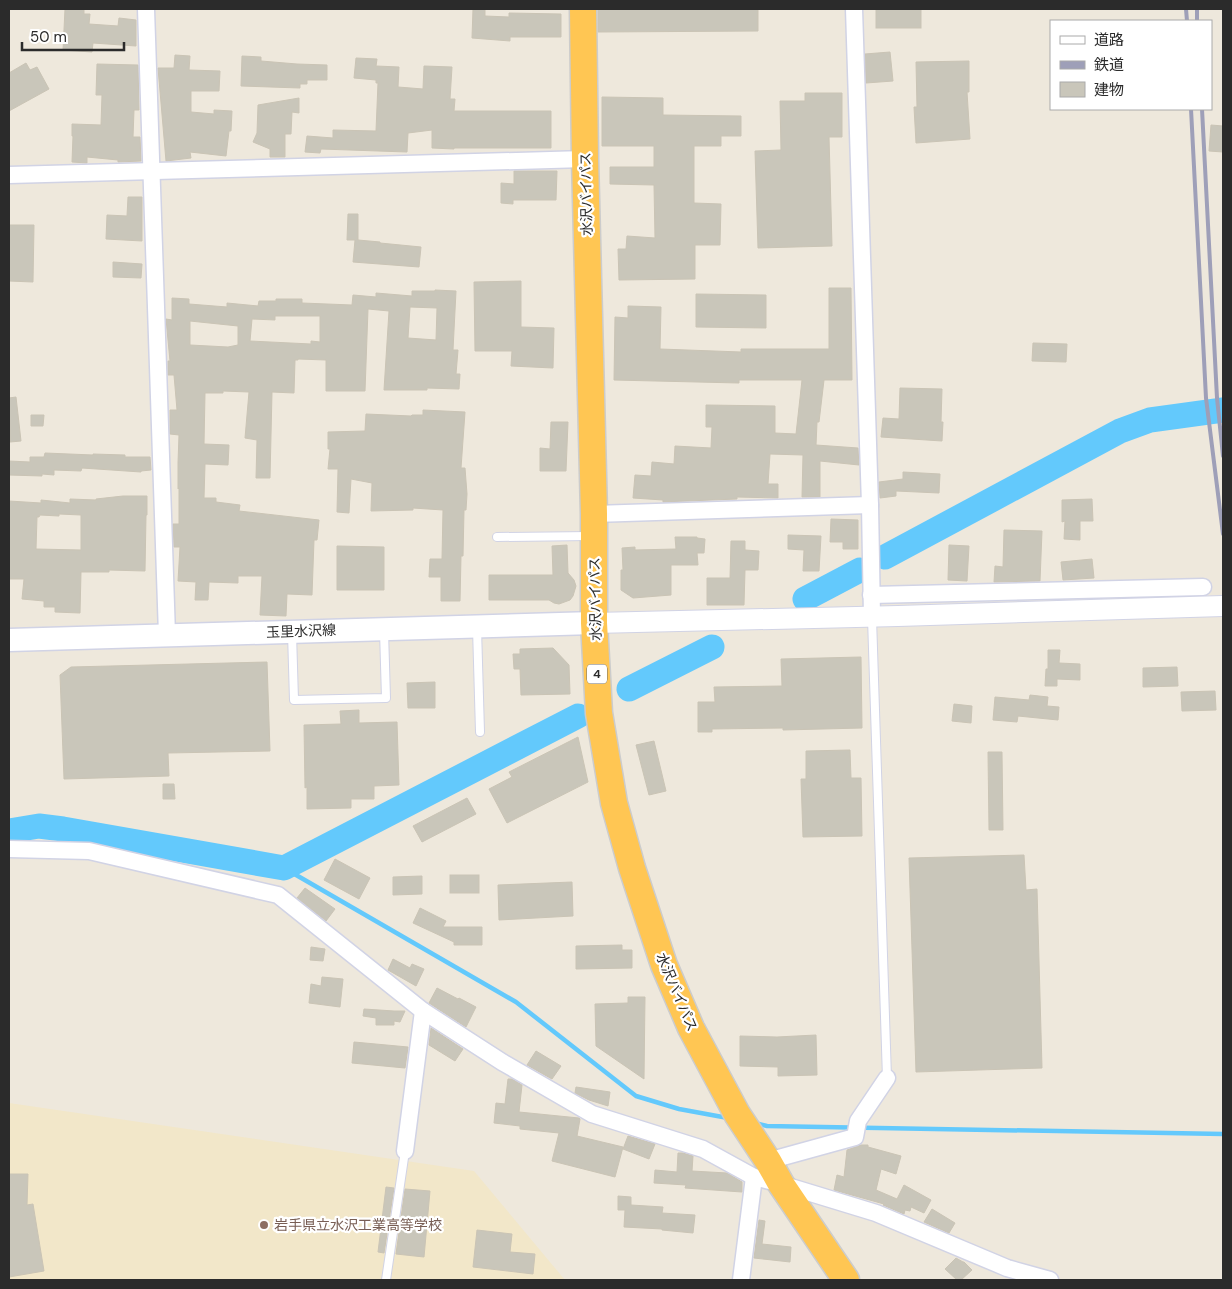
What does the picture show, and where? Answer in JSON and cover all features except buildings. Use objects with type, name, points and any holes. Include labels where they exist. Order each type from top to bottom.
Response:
[{"type":"highway","name":"水沢バイパス","points":[[583,9],[594,525],[594,623],[599,713],[614,802],[632,868],[664,966],[691,1028],[737,1114],[761,1169],[781,1184],[846,1280]]},
{"type":"main road","name":"玉里水沢線","points":[[9,640],[594,623]]},
{"type":"street","points":[[146,9],[167,635]]},
{"type":"street","points":[[854,9],[872,616]]},
{"type":"street","points":[[9,175],[585,159]]},
{"type":"street","points":[[594,525],[870,505]]},
{"type":"street","points":[[871,595],[1204,587]]},
{"type":"street","points":[[594,623],[1223,606]]},
{"type":"street","points":[[9,849],[88,851],[278,895],[423,1011],[502,1062],[592,1114],[761,1169],[855,1137],[858,1122],[887,1078]]},
{"type":"street","points":[[405,1152],[423,1011]]},
{"type":"street","points":[[742,1280],[761,1169]]},
{"type":"street","points":[[781,1184],[876,1214],[1007,1268],[1050,1280]]},
{"type":"lane","points":[[496,537],[594,525]]},
{"type":"lane","points":[[872,616],[887,1078]]},
{"type":"lane","points":[[477,626],[480,732]]},
{"type":"lane","points":[[292,632],[294,700],[386,698],[384,629]]},
{"type":"lane","points":[[386,1280],[405,1152]]},
{"type":"shaded area","name":"岩手県立水沢工業高等学校","points":[[9,1103],[474,1171],[565,1280],[9,1280]]},
{"type":"waterway","points":[[885,557],[1120,431],[1150,420],[1223,410]]},
{"type":"waterway","points":[[805,599],[860,570]]},
{"type":"waterway","points":[[629,689],[712,647]]},
{"type":"waterway","points":[[9,831],[39,826],[63,829],[284,868],[578,716]]},
{"type":"waterway","points":[[284,868],[516,1002],[636,1096],[679,1109],[728,1118]]},
{"type":"waterway","points":[[755,1123],[767,1126],[1223,1134]]},
{"type":"railway","points":[[1186,9],[1187,20]]},
{"type":"railway","points":[[1197,9],[1197,20]]},
{"type":"railway","points":[[1191,110],[1206,398],[1223,534]]},
{"type":"railway","points":[[1202,110],[1217,398],[1223,456]]},
{"type":"place","name":"岩手県立水沢工業高等学校","points":[[264,1225]]}]
